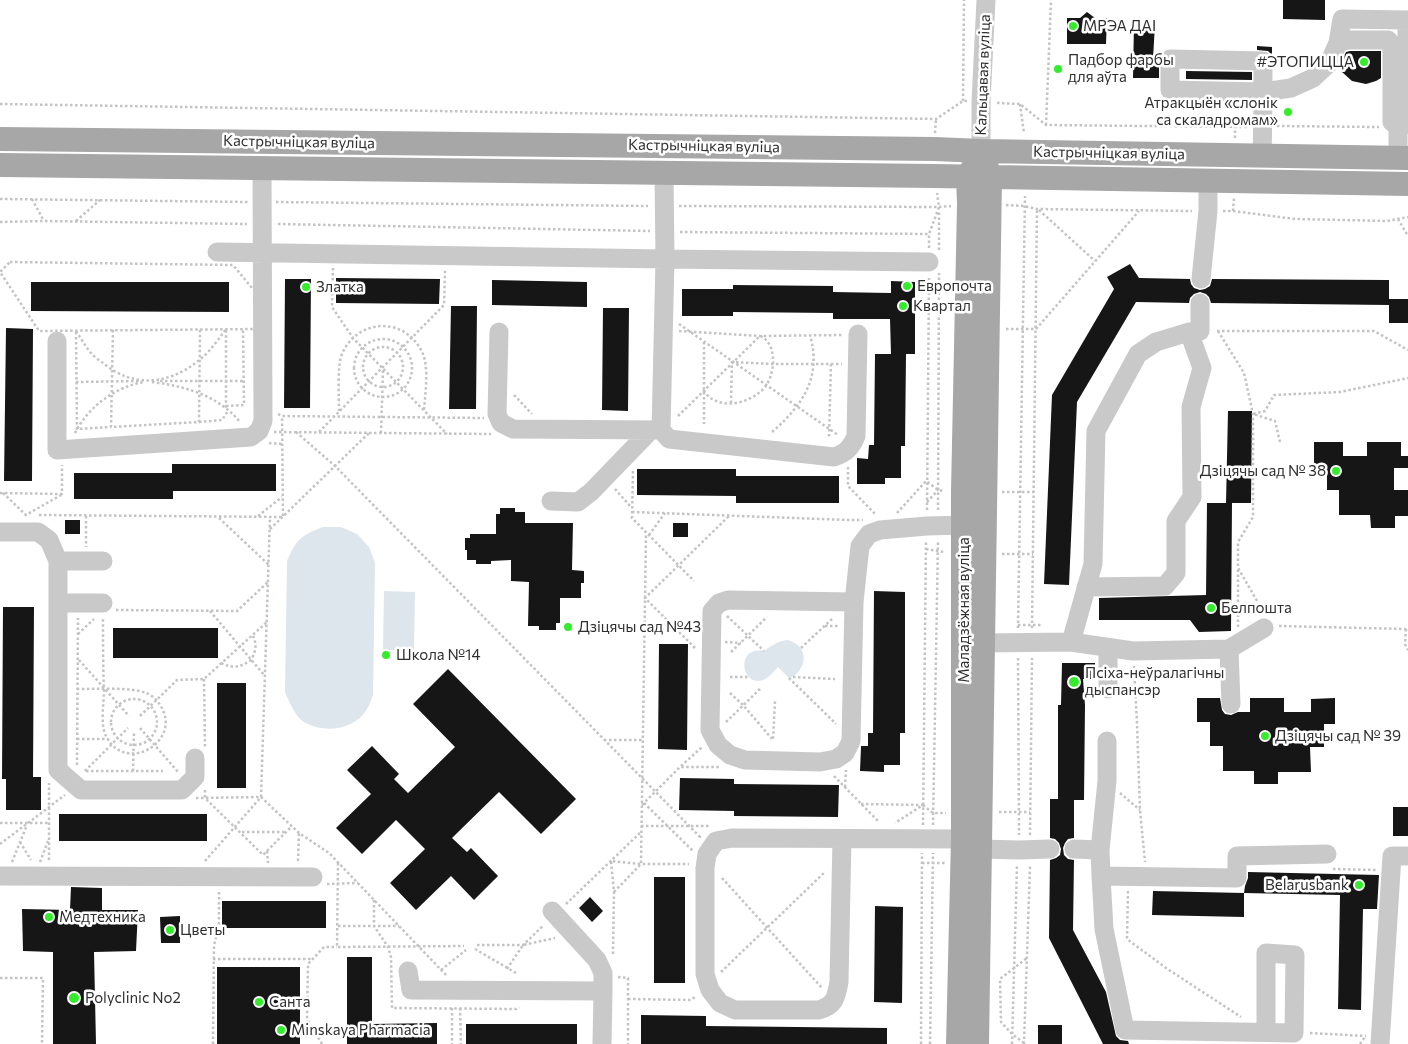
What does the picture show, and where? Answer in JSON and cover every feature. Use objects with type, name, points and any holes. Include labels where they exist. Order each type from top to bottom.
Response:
[{"type":"main road","name":"Кастрычніцкая вуліца","points":[[0,139],[886,148],[1403,158]]},
{"type":"main road","points":[[979,177],[981,151]]},
{"type":"main road","name":"Кастрычніцкая вуліца","points":[[0,166],[934,176],[1408,184]]},
{"type":"main road","name":"Маладзёжная вуліца","points":[[977,1044],[964,525],[969,204],[979,177]]},
{"type":"main road","name":"Маладзёжная вуліца","points":[[958,1044],[984,643],[985,482],[979,177]]},
{"type":"street","name":"Кальцавая вуліца","points":[[981,151],[972,101],[985,9],[992,0]]},
{"type":"street","points":[[1262,155],[1263,126],[1263,92],[1263,61],[1170,59],[1170,90],[1263,92],[1291,88],[1312,78],[1329,63],[1338,43],[1342,19],[1407,20],[1407,124],[1398,127]]},
{"type":"street","points":[[1338,43],[1348,40],[1388,40],[1392,45],[1392,122],[1398,127],[1403,158]]},
{"type":"street","points":[[57,341],[57,450],[251,437],[259,431],[263,421],[262,169]]},
{"type":"street","points":[[551,501],[578,502],[656,430],[665,259],[664,174]]},
{"type":"street","points":[[1201,279],[1208,212],[1208,180]]},
{"type":"street","points":[[217,252],[936,261]]},
{"type":"street","points":[[1086,587],[1165,586],[1176,572],[1176,521],[1192,497],[1191,407],[1202,368],[1200,303]]},
{"type":"street","points":[[499,332],[497,414],[501,423],[513,429],[656,430],[669,439],[834,457],[843,454],[851,447],[856,436],[858,334]]},
{"type":"street","points":[[1070,642],[1093,564],[1096,431],[1138,354],[1156,342],[1202,332]]},
{"type":"street","points":[[854,602],[728,600],[719,603],[712,611],[710,730],[718,745],[730,755],[745,760],[820,762],[836,759],[845,753],[852,741],[854,602],[860,546],[869,534],[880,530],[964,525]]},
{"type":"street","points":[[0,532],[38,532],[49,540],[58,561],[58,770],[81,790],[182,790],[195,776],[200,753]]},
{"type":"street","points":[[58,561],[103,561]]},
{"type":"street","points":[[58,603],[104,610]]},
{"type":"street","points":[[984,643],[1018,634],[1134,651],[1229,649],[1267,624]]},
{"type":"street","points":[[1108,648],[1108,689]]},
{"type":"street","points":[[1229,649],[1231,704]]},
{"type":"street","points":[[1108,741],[1107,781],[1100,850],[1104,930],[1126,1030],[1294,1033],[1295,954],[1266,953],[1266,1032]]},
{"type":"street","points":[[842,847],[839,982],[836,997],[828,1007],[819,1010],[735,1010],[720,1003],[710,990],[705,974],[705,868],[707,854],[716,841],[732,838],[842,847],[928,839],[1019,850],[1050,849]]},
{"type":"street","points":[[1074,849],[1100,850]]},
{"type":"street","points":[[1101,876],[1237,878],[1237,856],[1328,861]]},
{"type":"street","points":[[1380,1044],[1392,856],[1408,856]]},
{"type":"street","points":[[6,869],[312,877]]},
{"type":"street","points":[[554,912],[597,960],[603,973],[602,1044]]},
{"type":"street","points":[[408,971],[411,990],[602,991]]},
{"type":"path","points":[[964,0],[972,101]]},
{"type":"path","points":[[1046,125],[1051,0]]},
{"type":"path","points":[[0,104],[936,119],[972,101],[1020,104],[1046,125],[1398,127]]},
{"type":"path","points":[[1020,104],[1026,151]]},
{"type":"path","points":[[920,1043],[928,839],[933,526],[927,502],[926,481],[939,208],[934,176]]},
{"type":"path","points":[[0,199],[939,208],[969,204]]},
{"type":"path","points":[[32,199],[44,221]]},
{"type":"path","points":[[74,222],[100,200]]},
{"type":"path","points":[[1012,1044],[1019,850],[1017,676],[1024,206]]},
{"type":"path","points":[[930,1044],[928,839],[923,805],[933,526],[938,490],[936,261],[929,234],[939,208]]},
{"type":"path","points":[[1038,209],[1096,261]]},
{"type":"path","points":[[1002,329],[1036,329],[1140,211]]},
{"type":"path","points":[[1398,219],[1408,236]]},
{"type":"path","points":[[0,222],[44,221],[665,232],[929,234]]},
{"type":"path","points":[[10,262],[233,265],[257,294],[257,329],[243,329],[39,331],[0,272],[10,262]]},
{"type":"path","points":[[319,432],[444,305],[445,266]]},
{"type":"path","points":[[333,267],[332,307],[353,338],[447,434]]},
{"type":"path","points":[[676,322],[838,435]]},
{"type":"path","points":[[339,412],[342,354],[353,338],[364,330],[381,325],[398,328],[413,337],[422,351],[426,367],[424,411]]},
{"type":"path","points":[[199,422],[200,329]]},
{"type":"path","points":[[73,436],[89,412],[112,392],[130,384],[166,379],[183,372],[199,361],[226,329]]},
{"type":"path","points":[[77,429],[222,420],[227,408],[226,329]]},
{"type":"path","points":[[227,408],[244,405],[243,329]]},
{"type":"path","points":[[111,427],[113,330]]},
{"type":"path","points":[[76,331],[92,354],[112,371],[130,379],[182,387],[199,393],[227,408],[242,424]]},
{"type":"path","points":[[76,331],[77,429]]},
{"type":"path","points":[[676,331],[760,336],[858,334]]},
{"type":"path","points":[[1202,332],[1374,331],[1408,350]]},
{"type":"path","points":[[1202,332],[1244,373],[1253,414],[1253,517],[1238,542],[1238,631]]},
{"type":"path","points":[[772,432],[790,416],[807,389],[814,364],[810,335]]},
{"type":"path","points":[[676,418],[760,336]]},
{"type":"path","points":[[704,391],[712,399],[721,403],[731,403],[742,402],[753,397],[766,386],[771,374],[773,357],[771,347],[766,339],[760,336]]},
{"type":"path","points":[[383,339],[394,341],[404,347],[410,357],[412,368],[410,380],[404,390],[394,396],[382,398],[371,396],[362,390],[355,380],[353,368],[355,357],[362,347],[371,341],[383,339]]},
{"type":"path","points":[[704,342],[704,424]]},
{"type":"path","points":[[383,347],[391,349],[397,354],[403,368],[401,376],[396,382],[390,386],[382,387],[375,386],[369,382],[363,368],[364,360],[368,354],[375,349],[383,347]]},
{"type":"path","points":[[732,362],[831,364],[829,438]]},
{"type":"path","points":[[731,403],[732,362]]},
{"type":"path","points":[[381,433],[383,368]]},
{"type":"path","points":[[1253,414],[1265,411],[1274,395],[1340,392],[1408,378]]},
{"type":"path","points":[[76,382],[244,381]]},
{"type":"path","points":[[514,395],[532,414]]},
{"type":"path","points":[[1253,414],[1275,421],[1280,442]]},
{"type":"path","points":[[283,517],[282,416],[486,418]]},
{"type":"path","points":[[273,432],[497,435]]},
{"type":"path","points":[[296,432],[335,466],[700,837],[699,846]]},
{"type":"path","points":[[270,529],[369,433]]},
{"type":"path","points":[[848,463],[848,486],[879,519],[871,519]]},
{"type":"path","points":[[633,465],[632,518],[694,581]]},
{"type":"path","points":[[893,518],[926,481]]},
{"type":"path","points":[[614,488],[632,510],[729,516],[864,520]]},
{"type":"path","points":[[927,502],[938,490]]},
{"type":"path","points":[[3,493],[26,515]]},
{"type":"path","points":[[26,515],[62,494]]},
{"type":"path","points":[[256,517],[282,497]]},
{"type":"path","points":[[614,892],[641,864],[645,598],[648,534],[665,513]]},
{"type":"path","points":[[17,515],[283,517]]},
{"type":"path","points":[[645,598],[729,516]]},
{"type":"path","points":[[218,517],[269,565]]},
{"type":"path","points":[[203,863],[262,796],[270,517]]},
{"type":"path","points":[[1238,568],[1267,624],[1407,628],[1405,644],[1408,650]]},
{"type":"path","points":[[78,634],[104,610],[237,611],[268,582]]},
{"type":"path","points":[[645,598],[695,648]]},
{"type":"path","points":[[77,771],[78,610]]},
{"type":"path","points":[[78,689],[104,689],[134,690],[146,693],[157,700],[164,710],[166,722],[164,734],[156,746],[147,751],[133,754],[122,752],[112,745],[105,734],[103,725],[104,689],[104,610]]},
{"type":"path","points":[[210,611],[265,676]]},
{"type":"path","points":[[731,652],[771,613]]},
{"type":"path","points":[[801,648],[837,614]]},
{"type":"path","points":[[140,716],[177,680],[204,679],[267,622]]},
{"type":"path","points":[[1018,634],[1042,625]]},
{"type":"path","points":[[221,663],[239,667],[252,660],[256,648],[252,635]]},
{"type":"path","points":[[720,642],[741,642]]},
{"type":"path","points":[[1134,651],[1140,810],[1146,868],[1128,876],[1127,939],[1166,968],[1241,1016]]},
{"type":"path","points":[[78,659],[129,716]]},
{"type":"path","points":[[730,677],[749,677]]},
{"type":"path","points":[[793,677],[835,679]]},
{"type":"path","points":[[789,678],[838,727]]},
{"type":"path","points":[[200,753],[204,679]]},
{"type":"path","points":[[724,723],[761,688]]},
{"type":"path","points":[[730,693],[773,740],[775,701]]},
{"type":"path","points":[[135,699],[143,701],[150,706],[156,713],[157,722],[155,731],[150,739],[142,744],[134,745],[125,743],[118,738],[113,730],[111,721],[113,712],[119,705],[126,700],[135,699]]},
{"type":"path","points":[[82,775],[128,728]]},
{"type":"path","points":[[140,728],[181,775]]},
{"type":"path","points":[[133,771],[134,730]]},
{"type":"path","points":[[77,739],[108,739]]},
{"type":"path","points":[[643,804],[701,748],[701,739]]},
{"type":"path","points":[[604,740],[643,740]]},
{"type":"path","points":[[680,767],[723,767]]},
{"type":"path","points":[[845,788],[846,770]]},
{"type":"path","points":[[86,771],[163,771]]},
{"type":"path","points":[[832,774],[879,823]]},
{"type":"path","points":[[49,779],[49,862]]},
{"type":"path","points":[[1107,781],[1140,810]]},
{"type":"path","points":[[205,788],[205,798],[263,855],[292,826]]},
{"type":"path","points":[[0,844],[68,792]]},
{"type":"path","points":[[196,798],[262,796],[299,833],[329,853],[419,946]]},
{"type":"path","points":[[643,804],[698,856]]},
{"type":"path","points":[[861,804],[923,805]]},
{"type":"path","points":[[893,824],[923,805]]},
{"type":"path","points":[[0,823],[49,823]]},
{"type":"path","points":[[6,869],[20,842],[27,823]]},
{"type":"path","points":[[240,832],[286,832]]},
{"type":"path","points":[[507,969],[523,945],[554,912],[641,832]]},
{"type":"path","points":[[296,866],[299,833]]},
{"type":"path","points":[[38,870],[49,838]]},
{"type":"path","points":[[20,842],[33,863]]},
{"type":"path","points":[[716,976],[767,928],[842,847]]},
{"type":"path","points":[[268,850],[268,865]]},
{"type":"path","points":[[610,861],[641,864],[689,864]]},
{"type":"path","points":[[610,861],[614,892],[612,962]]},
{"type":"path","points":[[1328,861],[1390,872]]},
{"type":"path","points":[[337,948],[338,863]]},
{"type":"path","points":[[720,877],[822,988]]},
{"type":"path","points":[[213,1044],[213,959],[219,924],[218,884]]},
{"type":"path","points":[[374,900],[374,926]]},
{"type":"path","points":[[338,926],[400,926]]},
{"type":"path","points":[[477,945],[523,945],[555,938]]},
{"type":"path","points":[[322,1044],[306,1020],[308,964],[324,947],[464,946]]},
{"type":"path","points":[[441,970],[466,950]]},
{"type":"path","points":[[475,950],[507,969],[523,974]]},
{"type":"path","points":[[1024,1043],[1001,1022],[1000,979],[1027,958]]},
{"type":"path","points":[[213,959],[312,959]]},
{"type":"path","points":[[0,978],[42,978],[42,1044]]},
{"type":"path","points":[[628,999],[691,1000],[697,996]]},
{"type":"path","points":[[452,1008],[452,1044]]},
{"type":"path","points":[[460,1008],[461,1044]]},
{"type":"path","points":[[1294,1033],[1366,1036],[1360,1044]]},
{"type":"shaded area","points":[[323,527],[341,527],[357,534],[369,547],[375,563],[373,695],[367,709],[355,722],[347,726],[330,729],[312,726],[304,722],[298,716],[285,692],[287,561],[300,539]]},
{"type":"shaded area","points":[[384,591],[415,592],[414,650],[383,650]]},
{"type":"shaded area","points":[[788,640],[794,642],[803,653],[802,666],[796,674],[789,678],[778,667],[763,680],[756,681],[750,678],[744,667],[748,655],[754,651],[764,651],[781,641]]},
{"type":"building","points":[[1283,0],[1325,0],[1325,20],[1283,19]]},
{"type":"building","points":[[1087,12],[1095,18],[1107,18],[1106,44],[1067,44],[1067,18],[1080,18]]},
{"type":"building","points":[[1134,22],[1155,24],[1153,59],[1159,59],[1159,78],[1133,78]]},
{"type":"building","points":[[1257,46],[1272,47],[1272,55],[1268,51],[1257,50]]},
{"type":"building","points":[[1381,51],[1381,78],[1366,84],[1352,81],[1342,72],[1340,65],[1346,52]]},
{"type":"building","points":[[1186,71],[1252,72],[1252,80],[1186,79]]},
{"type":"building","points":[[1130,264],[1139,278],[1190,279],[1194,288],[1200,290],[1210,286],[1212,279],[1389,280],[1389,299],[1408,299],[1408,323],[1389,323],[1389,305],[1211,303],[1206,294],[1200,292],[1190,298],[1189,303],[1136,302],[1077,402],[1069,585],[1044,584],[1052,395],[1114,289],[1107,277]]},
{"type":"building","points":[[336,278],[440,279],[439,304],[336,303]]},
{"type":"building","points":[[285,279],[311,279],[310,408],[284,408]]},
{"type":"building","points":[[492,280],[587,282],[587,307],[492,305]]},
{"type":"building","points":[[891,281],[915,282],[915,354],[906,354],[905,446],[901,446],[901,478],[885,478],[885,484],[857,484],[857,458],[868,459],[869,445],[874,445],[875,354],[891,354],[890,319],[833,319],[833,313],[733,312],[733,316],[682,316],[682,289],[733,289],[733,285],[833,286],[833,292],[891,293]]},
{"type":"building","points":[[31,282],[229,282],[229,312],[31,311]]},
{"type":"building","points":[[451,306],[477,306],[476,409],[449,409]]},
{"type":"building","points":[[603,308],[629,308],[628,411],[602,410]]},
{"type":"building","points":[[6,328],[33,329],[32,481],[4,481]]},
{"type":"building","points":[[1228,411],[1252,411],[1251,503],[1232,503],[1231,631],[1199,632],[1190,620],[1099,620],[1099,598],[1206,595],[1207,503],[1226,503]]},
{"type":"building","points":[[1314,442],[1343,442],[1343,456],[1367,456],[1367,442],[1401,442],[1401,456],[1408,456],[1408,468],[1394,468],[1394,490],[1408,490],[1408,516],[1395,516],[1395,528],[1371,528],[1370,515],[1339,515],[1339,490],[1327,490],[1327,467],[1314,467]]},
{"type":"building","points":[[172,464],[276,464],[276,491],[173,491],[173,499],[74,499],[74,473],[172,473]]},
{"type":"building","points":[[637,469],[736,469],[736,476],[839,476],[839,503],[736,503],[736,496],[637,495]]},
{"type":"building","points":[[500,508],[515,508],[515,512],[525,512],[525,523],[573,523],[572,570],[584,571],[584,583],[581,583],[581,598],[560,598],[560,623],[556,623],[556,630],[539,630],[539,626],[528,626],[529,582],[511,581],[511,560],[491,561],[491,564],[476,564],[476,560],[467,560],[465,538],[470,538],[470,534],[496,534],[496,514],[500,514]]},
{"type":"building","points":[[65,520],[80,520],[80,534],[65,534]]},
{"type":"building","points":[[673,523],[688,523],[688,537],[673,537]]},
{"type":"building","points":[[874,591],[905,592],[905,733],[900,733],[900,765],[884,765],[884,772],[860,771],[861,746],[868,746],[868,733],[873,733]]},
{"type":"building","points":[[3,607],[34,607],[33,777],[41,777],[41,810],[6,810],[6,779],[2,779]]},
{"type":"building","points":[[113,628],[218,628],[218,658],[113,658]]},
{"type":"building","points":[[659,644],[688,644],[687,750],[658,749]]},
{"type":"building","points":[[1062,663],[1095,663],[1095,679],[1083,679],[1085,705],[1084,800],[1074,800],[1074,838],[1068,839],[1063,848],[1064,855],[1068,859],[1074,860],[1073,930],[1106,992],[1116,1036],[1120,1040],[1128,1041],[1129,1044],[1103,1044],[1049,938],[1050,860],[1060,855],[1061,849],[1055,839],[1050,838],[1050,799],[1058,799],[1058,705],[1061,705]]},
{"type":"building","points":[[448,669],[576,799],[541,834],[499,792],[452,838],[467,852],[471,848],[498,876],[474,900],[451,876],[416,910],[390,883],[425,849],[396,820],[362,854],[336,828],[371,794],[347,770],[372,746],[399,774],[394,779],[408,793],[455,747],[413,704]]},
{"type":"building","points":[[217,683],[246,683],[246,788],[217,788]]},
{"type":"building","points":[[1197,698],[1220,698],[1222,710],[1225,714],[1231,715],[1238,712],[1250,712],[1250,698],[1284,698],[1284,712],[1311,712],[1311,699],[1335,698],[1335,724],[1324,724],[1324,747],[1310,747],[1311,772],[1278,772],[1278,784],[1254,784],[1254,771],[1223,771],[1223,746],[1210,746],[1210,722],[1197,722]]},
{"type":"building","points":[[680,778],[734,779],[734,784],[839,785],[838,817],[734,816],[734,811],[679,810]]},
{"type":"building","points":[[1393,807],[1408,807],[1408,836],[1393,836]]},
{"type":"building","points":[[59,814],[207,814],[207,841],[59,841]]},
{"type":"building","points":[[1248,872],[1379,875],[1377,909],[1363,909],[1361,1010],[1338,1009],[1340,895],[1244,893]]},
{"type":"building","points":[[654,877],[685,877],[685,983],[654,983]]},
{"type":"building","name":"Polyclinic No2","points":[[71,887],[102,888],[102,910],[138,910],[136,951],[94,952],[96,1044],[53,1044],[53,952],[23,951],[22,909],[70,910]]},
{"type":"building","points":[[1153,891],[1244,893],[1244,917],[1152,915]]},
{"type":"building","points":[[590,897],[603,911],[592,922],[579,908]]},
{"type":"building","points":[[222,901],[326,901],[326,928],[222,928]]},
{"type":"building","points":[[875,906],[903,907],[902,1003],[874,1002]]},
{"type":"building","name":"Цветы","points":[[180,916],[180,943],[161,943],[160,917]]},
{"type":"building","points":[[347,957],[372,957],[372,1024],[437,1023],[437,1044],[347,1044]]},
{"type":"building","name":"Санта","points":[[217,967],[300,967],[300,1044],[217,1044]]},
{"type":"building","points":[[641,1015],[706,1016],[706,1026],[887,1028],[887,1044],[641,1044]]},
{"type":"building","points":[[466,1024],[577,1024],[577,1044],[466,1044]]},
{"type":"building","points":[[1038,1025],[1062,1025],[1062,1044],[1038,1044]]},
{"type":"place","name":"МРЭА ДАІ","points":[[1073,26]]},
{"type":"place","name":"#ЭТОПИЦЦА","points":[[1364,62]]},
{"type":"place","name":"Падбор фарбы для аўта","points":[[1058,69]]},
{"type":"place","name":"Атракцыён «слонік са скаладромам»","points":[[1288,112]]},
{"type":"place","name":"Европочта","points":[[907,286]]},
{"type":"place","name":"Златка","points":[[306,287]]},
{"type":"place","name":"Квартал","points":[[903,306]]},
{"type":"place","name":"Дзіцячы сад № 38","points":[[1336,471]]},
{"type":"place","name":"Белпошта","points":[[1211,608]]},
{"type":"place","name":"Дзіцячы сад №43","points":[[568,627]]},
{"type":"place","name":"Школа №14","points":[[386,655]]},
{"type":"place","name":"Псіха-неўралагічны дыспансэр","points":[[1074,682]]},
{"type":"place","name":"Дзіцячы сад № 39","points":[[1265,736]]},
{"type":"place","name":"Belarusbank","points":[[1359,885]]},
{"type":"place","name":"Медтехника","points":[[49,917]]},
{"type":"place","name":"Цветы","points":[[170,930]]},
{"type":"place","name":"Polyclinic No2","points":[[74,998]]},
{"type":"place","name":"Санта","points":[[259,1002]]},
{"type":"place","name":"Minskaya Pharmacia","points":[[281,1030]]}]
